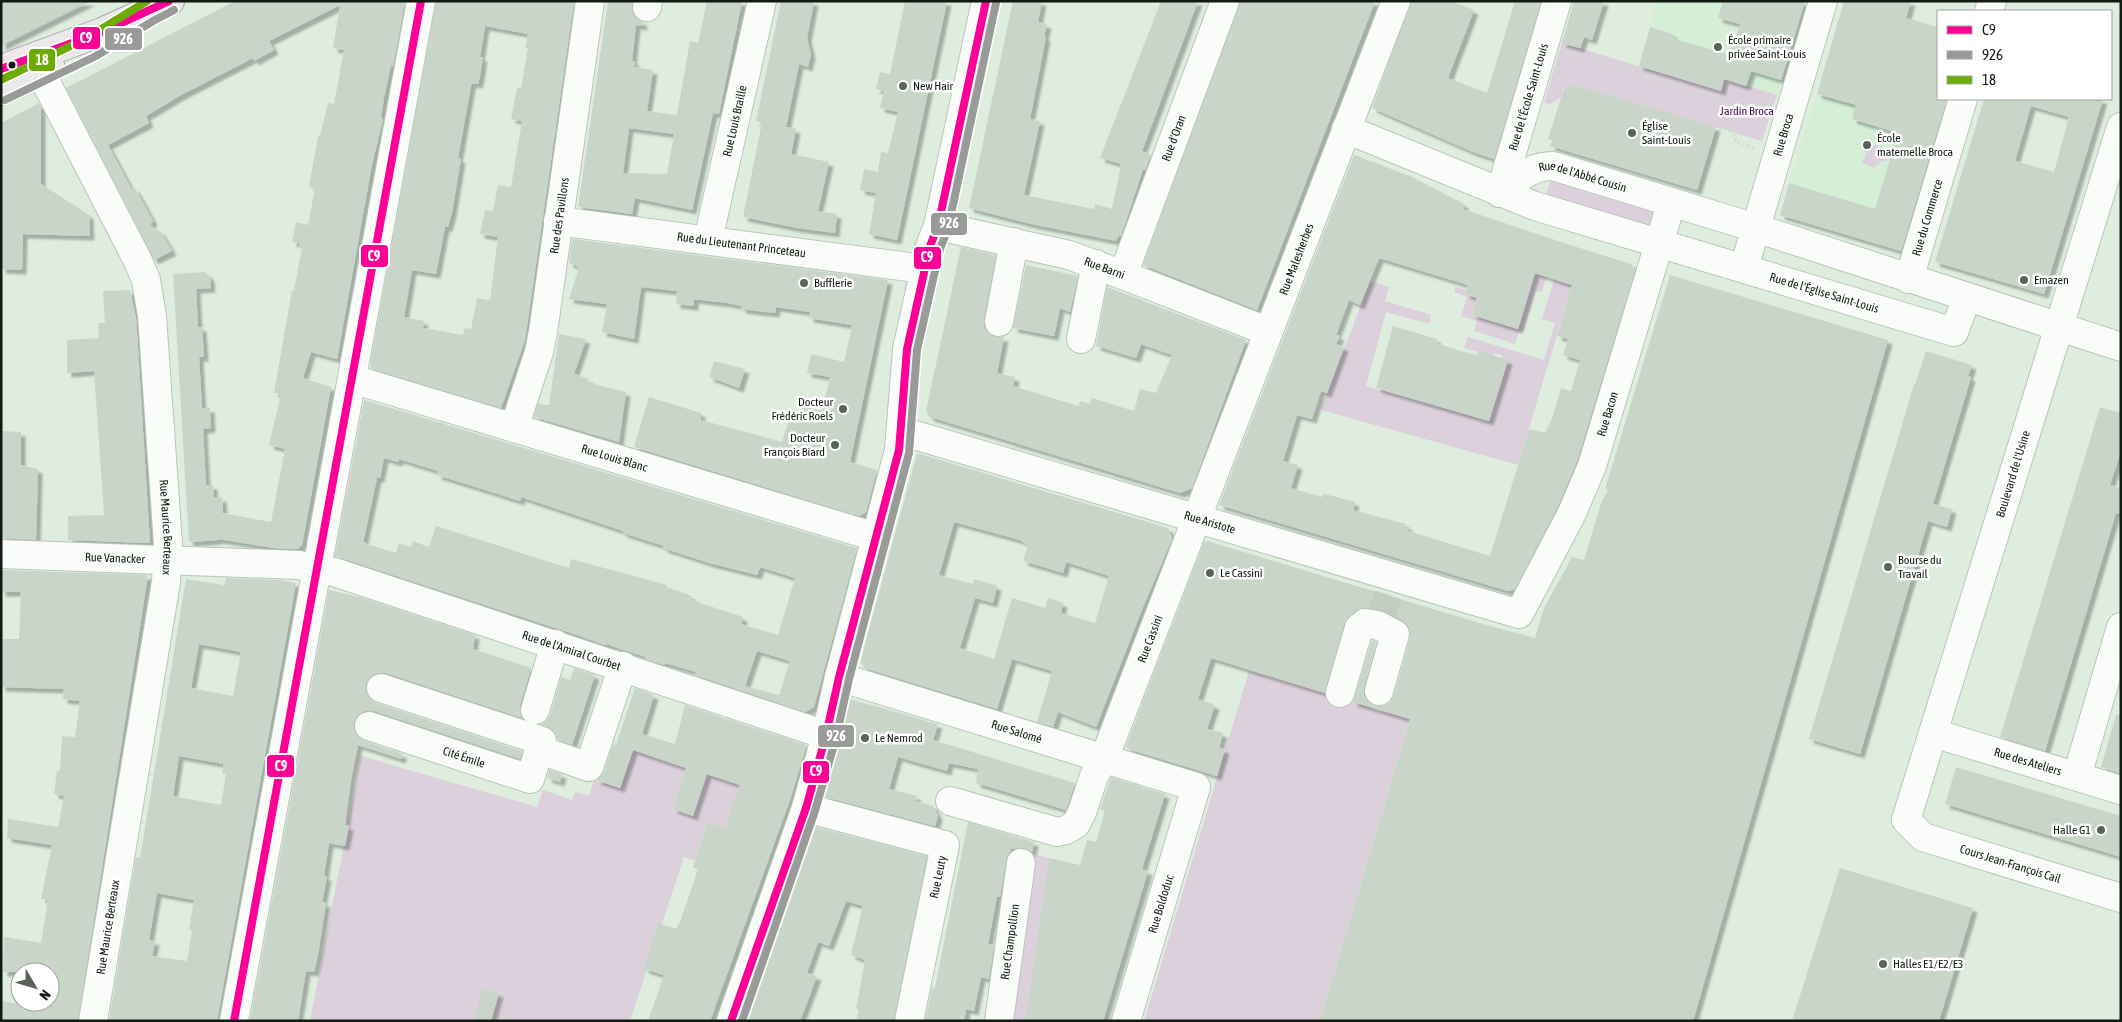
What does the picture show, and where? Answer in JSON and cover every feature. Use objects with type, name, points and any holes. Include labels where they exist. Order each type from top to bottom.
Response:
[{"type":"main road","points":[[1,91],[40,64],[82,40],[159,7]]},
{"type":"main road","points":[[1,69],[40,64]]},
{"type":"street","points":[[234,1021],[421,1]]},
{"type":"street","name":"Rue des Pavillons","points":[[514,428],[539,352],[590,1]]},
{"type":"street","name":"Rue Louis Braille","points":[[708,240],[762,1]]},
{"type":"street","points":[[731,1021],[806,808],[898,450],[907,349],[924,269],[938,226],[986,1]]},
{"type":"street","name":"Rue d'Oran","points":[[1124,275],[1225,1]]},
{"type":"street","name":"Rue Malesherbes","points":[[1195,518],[1396,1]]},
{"type":"street","name":"Rue de l'École Saint-Louis","points":[[1500,193],[1557,1]]},
{"type":"street","name":"Rue Broca","points":[[1744,268],[1824,1]]},
{"type":"street","name":"Rue Maurice Berteaux","points":[[40,64],[146,280],[152,316],[168,560],[166,582],[93,1021]]},
{"type":"street","name":"Rue du Commerce","points":[[1909,279],[1963,100]]},
{"type":"street","name":"Boulevard de l'Usine","points":[[1906,820],[2121,127]]},
{"type":"street","points":[[1346,129],[1535,206],[1659,243]]},
{"type":"street","name":"Rue de l'Abbé Cousin","points":[[1500,193],[1531,169],[1540,166],[1553,166],[1671,204]]},
{"type":"street","points":[[1671,204],[1756,228],[2121,347]]},
{"type":"street","name":"Rue Bacon","points":[[1519,614],[1572,512],[1592,466],[1671,204]]},
{"type":"street","name":"Rue du Lieutenant Princeteau","points":[[558,221],[924,269]]},
{"type":"street","name":"Rue Barni","points":[[938,226],[1054,251],[1096,264],[1267,331]]},
{"type":"street","points":[[999,322],[1014,242]]},
{"type":"street","name":"Rue de l'Église Saint-Louis","points":[[1659,243],[1954,332],[1967,298]]},
{"type":"street","points":[[1080,339],[1096,264]]},
{"type":"street","name":"Rue Louis Blanc","points":[[352,379],[876,537]]},
{"type":"street","name":"Rue Aristote","points":[[901,431],[1195,518],[1385,603],[1519,614]]},
{"type":"street","name":"Rue Cassini","points":[[950,801],[1057,832],[1066,830],[1076,824],[1094,776],[1104,759],[1195,518]]},
{"type":"street","name":"Rue Vanacker","points":[[1,554],[299,565],[317,568]]},
{"type":"street","name":"Rue de l'Amiral Courbet","points":[[317,568],[623,666],[826,735]]},
{"type":"street","points":[[1340,694],[1359,628],[1385,603],[1395,634],[1379,691]]},
{"type":"street","points":[[2076,776],[2121,627]]},
{"type":"street","points":[[535,710],[555,644]]},
{"type":"street","points":[[382,688],[542,741],[540,750],[589,767],[623,666]]},
{"type":"street","name":"Rue Salomé","points":[[839,677],[1196,787]]},
{"type":"street","name":"Cité Émile","points":[[369,726],[530,780],[540,750]]},
{"type":"street","name":"Rue des Ateliers","points":[[1933,733],[2121,790]]},
{"type":"street","name":"Rue Boldoduc","points":[[1126,1021],[1196,787]]},
{"type":"street","name":"Rue Leuty","points":[[806,808],[945,845],[909,1021]]},
{"type":"street","name":"Cours Jean-François Cail","points":[[1906,820],[1923,837],[2121,898]]},
{"type":"street","name":"Rue Champollion","points":[[999,1021],[1021,863]]},
{"type":"path","points":[[1544,45],[1719,98],[1736,142],[1778,154]]},
{"type":"shaded area","name":"École primaire privée Saint-Louis","points":[[1657,1],[1805,1],[1777,95],[1725,79],[1721,91],[1639,66]]},
{"type":"shaded area","name":"École maternelle Broca","points":[[1837,85],[1943,116],[1902,251],[1780,215],[1817,94],[1833,98]]},
{"type":"green space","name":"Jardin Broca","points":[[1562,43],[1721,91],[1724,79],[1777,95],[1762,141],[1570,84],[1568,89],[1563,88],[1561,97],[1549,105],[1544,102]]},
{"type":"green space","points":[[1869,144],[1883,147],[1892,153],[1889,160],[1882,161],[1874,168],[1862,162],[1866,156],[1865,149]]},
{"type":"green space","points":[[1552,175],[1662,210],[1654,236],[1544,202]]},
{"type":"green space","points":[[1508,266],[1546,277],[1542,292],[1536,291],[1523,332],[1519,331],[1515,344],[1474,331],[1477,321],[1461,316],[1467,297],[1454,292],[1456,287],[1466,290],[1465,294],[1477,298],[1472,315],[1518,329]]},
{"type":"green space","points":[[1554,280],[1572,285],[1518,465],[1321,410],[1370,281],[1389,287],[1385,301],[1431,315],[1429,324],[1386,312],[1366,386],[1489,421],[1507,361],[1502,359],[1503,356],[1495,353],[1494,356],[1464,348],[1468,337],[1544,360],[1555,323],[1542,319]]},
{"type":"green space","points":[[1249,671],[1396,714],[1418,691],[1320,1021],[1144,1021]]},
{"type":"green space","points":[[633,750],[686,768],[673,809],[690,815],[704,774],[761,792],[734,831],[717,825],[703,837],[695,861],[684,857],[630,1021],[310,1021],[361,756],[537,807],[543,790],[572,800],[575,792],[589,796],[594,780],[620,788]]},
{"type":"green space","points":[[1031,854],[1049,858],[1025,1021],[1006,1021]]},
{"type":"building","points":[[1,1],[91,1],[1,46]]},
{"type":"building","points":[[235,1],[405,1],[393,66],[391,65],[384,97],[381,118],[383,119],[372,164],[337,359],[311,352],[303,378],[331,387],[302,545],[297,549],[274,548],[218,539],[189,542],[173,274],[205,272],[210,277],[211,288],[196,289],[198,327],[202,327],[204,357],[199,357],[202,408],[210,408],[211,428],[203,429],[206,485],[213,485],[214,498],[222,497],[223,513],[271,522],[285,449],[269,445],[281,394],[274,393],[292,290],[294,290],[302,248],[299,248],[300,243],[292,242],[296,222],[308,225],[315,188],[309,187],[318,136],[320,136],[328,103],[334,104],[344,50],[333,48],[340,5],[269,41],[274,50],[254,61],[253,58],[181,95],[146,116],[149,123],[108,145],[132,190],[135,188],[153,221],[150,225],[161,232],[172,251],[154,260],[66,88]]},
{"type":"building","points":[[436,1],[574,1],[525,340],[501,408],[372,369],[370,365]],"holes":[[[485,26],[528,34],[525,48],[528,48],[521,88],[517,88],[511,119],[522,121],[511,187],[498,185],[493,211],[485,210],[480,234],[498,237],[490,300],[477,298],[471,329],[465,328],[463,335],[423,328],[424,321],[404,317],[412,270],[436,274],[445,227],[448,227],[452,212],[461,159],[458,158],[471,86],[472,83],[478,84],[480,76],[483,57],[480,57]]]},
{"type":"building","points":[[608,1],[632,1],[633,13],[637,19],[643,22],[643,26],[636,25],[632,61],[635,61],[634,67],[653,70],[647,111],[677,115],[690,41],[698,43],[707,1],[742,1],[719,114],[713,113],[692,210],[635,198],[632,214],[578,207]],"holes":[[[629,128],[674,134],[667,174],[623,173]]]},
{"type":"building","points":[[781,1],[814,1],[807,38],[811,54],[808,67],[799,64],[786,127],[796,129],[791,154],[829,162],[818,211],[837,214],[835,233],[797,228],[743,217],[762,122],[756,121]]},
{"type":"building","points":[[905,1],[947,1],[897,240],[869,234],[876,193],[860,190],[864,169],[878,172],[881,152],[888,153],[898,112],[880,108],[884,91],[876,89],[880,72],[890,74]]},
{"type":"building","points":[[1013,1],[1042,1],[1038,22],[1047,24],[1030,119],[1040,121],[1024,195],[1094,209],[1095,204],[1112,209],[1121,164],[1100,158],[1161,1],[1198,1],[1142,151],[1151,155],[1145,170],[1143,169],[1121,236],[1119,235],[1116,241],[1031,224],[969,208]]},
{"type":"building","points":[[1240,1],[1375,1],[1257,310],[1143,265]]},
{"type":"building","points":[[1411,1],[1451,1],[1474,10],[1448,78],[1487,93],[1515,1],[1541,1],[1494,159],[1473,152],[1372,108]]},
{"type":"building","points":[[1574,1],[1604,1],[1592,40],[1584,37],[1580,48],[1562,43]]},
{"type":"building","name":"École primaire privée Saint-Louis","points":[[1723,1],[1805,1],[1781,80],[1751,71],[1746,86],[1724,79],[1721,91],[1639,66],[1650,27],[1673,34],[1672,38],[1730,55],[1740,24],[1718,18]]},
{"type":"building","points":[[1844,1],[1911,1],[1906,18],[1937,27],[1937,100],[1947,100],[1901,251],[1780,215],[1789,183],[1875,209],[1898,133],[1852,119],[1856,105],[1817,94]]},
{"type":"building","name":"Église Saint-Louis","points":[[1570,84],[1716,127],[1697,190],[1550,146],[1552,140],[1548,139],[1564,88],[1568,89]]},
{"type":"building","points":[[1984,100],[2103,100],[2044,294],[1935,262]],"holes":[[[2031,106],[2069,117],[2054,172],[2015,161]]]},
{"type":"building","points":[[39,103],[41,107],[41,184],[89,215],[90,236],[23,234],[22,270],[1,269],[1,123]]},
{"type":"building","points":[[1354,155],[1410,176],[1464,204],[1463,209],[1631,264],[1635,271],[1577,461],[1558,506],[1515,589],[1508,591],[1219,505]],"holes":[[[1379,258],[1468,285],[1465,294],[1477,298],[1472,315],[1518,329],[1535,273],[1572,285],[1557,336],[1568,339],[1563,355],[1580,360],[1571,391],[1561,388],[1552,419],[1545,433],[1529,429],[1490,556],[1408,531],[1409,527],[1405,526],[1406,524],[1353,510],[1355,502],[1323,494],[1322,497],[1291,488],[1298,465],[1283,461],[1297,415],[1312,419],[1321,391],[1327,393],[1344,347],[1336,344],[1340,336],[1336,335],[1349,300],[1360,305]]]},
{"type":"building","points":[[572,239],[888,280],[850,462],[877,470],[866,512],[859,516],[634,447],[649,397],[701,413],[701,420],[782,442],[791,412],[800,414],[802,406],[822,411],[830,377],[807,373],[811,354],[844,362],[852,325],[809,318],[810,312],[776,307],[775,313],[741,309],[742,306],[694,299],[694,306],[676,304],[677,291],[641,287],[634,339],[602,332],[607,304],[569,299],[579,267],[569,263]]},
{"type":"building","points":[[961,247],[996,255],[984,327],[989,334],[1004,337],[997,373],[1015,377],[1013,386],[1079,406],[1080,401],[1090,404],[1092,398],[1134,411],[1140,389],[1156,393],[1172,355],[1141,344],[1136,358],[1096,346],[1107,287],[1246,340],[1192,488],[1180,493],[930,417],[926,411]]},
{"type":"building","points":[[1026,265],[1078,276],[1070,312],[1060,308],[1054,336],[1013,328]]},
{"type":"building","points":[[1670,275],[1888,340],[1693,1021],[1320,1021],[1410,719],[1353,702],[1372,640],[1376,642],[1364,687],[1364,695],[1368,702],[1375,706],[1383,706],[1390,702],[1394,695],[1410,638],[1410,631],[1402,620],[1384,611],[1367,608],[1355,611],[1344,624],[1325,693],[1211,658],[1198,699],[1215,705],[1207,729],[1223,733],[1219,748],[1225,749],[1217,776],[1128,749],[1126,746],[1204,542],[1207,541],[1535,638],[1544,608],[1572,557],[1584,560],[1601,503],[1608,490],[1605,489]]},
{"type":"building","points":[[130,290],[136,318],[150,543],[68,540],[68,516],[104,515],[94,371],[67,373],[67,340],[99,338],[98,323],[105,323],[103,291]]},
{"type":"building","points":[[1393,326],[1437,339],[1436,343],[1457,350],[1477,355],[1478,351],[1508,360],[1489,421],[1376,388]]},
{"type":"building","points":[[559,334],[586,339],[574,374],[589,379],[588,381],[601,386],[626,392],[619,442],[534,417],[538,404],[549,405]]},
{"type":"building","name":"Bourse du Travail","points":[[1926,351],[1972,365],[1968,376],[1971,377],[1933,504],[1952,509],[1947,527],[1928,521],[1860,754],[1809,739],[1914,384]]},
{"type":"building","points":[[714,361],[745,369],[739,388],[709,377]]},
{"type":"building","points":[[364,400],[857,548],[814,707],[805,712],[695,675],[696,672],[645,659],[646,657],[335,556]],"holes":[[[384,458],[398,462],[399,459],[438,471],[437,475],[520,501],[521,497],[623,531],[623,533],[664,546],[663,548],[709,563],[757,575],[760,567],[795,578],[778,635],[741,624],[743,617],[691,600],[692,596],[666,587],[667,585],[571,559],[569,568],[436,526],[429,547],[413,541],[411,547],[399,543],[396,553],[367,544],[364,542],[364,538],[377,478],[380,478]],[[757,651],[790,661],[779,695],[745,686]]]},
{"type":"building","points":[[2100,407],[2121,413],[2121,451],[2110,485],[2121,488],[2121,514],[2116,513],[2045,751],[2000,737]]},
{"type":"building","points":[[1,431],[21,432],[21,465],[38,469],[36,540],[1,538]]},
{"type":"building","points":[[917,453],[1168,528],[1172,539],[1096,727],[1058,712],[1053,727],[1037,722],[1052,671],[1012,659],[997,709],[864,668],[861,662]],"holes":[[[954,522],[1020,540],[1028,545],[1023,561],[1063,573],[1066,562],[1109,576],[1095,623],[1061,613],[1063,603],[1048,598],[1045,608],[1012,598],[994,659],[960,648],[975,598],[993,603],[997,586],[974,579],[973,584],[939,575]]]},
{"type":"building","points":[[1,570],[148,575],[78,1021],[1,1021],[1,1001],[10,1002],[10,1012],[60,1012],[60,962],[10,962],[10,972],[3,972],[4,937],[41,943],[48,900],[41,899],[52,845],[7,838],[8,819],[58,827],[64,796],[54,794],[57,771],[60,771],[62,736],[75,737],[80,701],[63,699],[64,689],[1,687],[1,639],[19,639],[21,592],[1,592]]},
{"type":"building","points":[[226,578],[280,580],[296,583],[217,1021],[109,1021],[136,857],[140,858],[186,579],[224,585]],"holes":[[[199,644],[241,652],[233,696],[191,688]],[[179,756],[224,764],[222,773],[226,774],[221,805],[173,796]],[[157,893],[194,900],[189,929],[192,930],[187,961],[152,956],[155,941],[149,940]]]},
{"type":"building","points":[[329,590],[360,597],[475,635],[473,649],[531,668],[520,705],[522,718],[386,673],[378,673],[371,676],[366,684],[369,698],[376,703],[522,751],[520,759],[374,711],[365,711],[358,715],[354,722],[354,729],[358,737],[364,741],[403,754],[401,759],[358,745],[345,825],[349,826],[345,846],[329,843],[324,876],[327,877],[322,902],[326,903],[318,955],[314,972],[306,971],[298,1021],[250,1021]]},
{"type":"building","points":[[574,668],[595,675],[572,745],[557,739],[553,730],[541,724],[550,715],[561,677],[570,680]]},
{"type":"building","points":[[635,688],[654,695],[642,734],[675,744],[685,705],[804,744],[806,747],[791,797],[710,1021],[648,1021],[664,975],[644,969],[658,923],[676,929],[680,922],[698,869],[693,868],[708,822],[725,828],[740,785],[707,774],[693,816],[673,809],[686,768],[633,750],[620,788],[596,780],[604,772],[613,744],[616,745]]},
{"type":"building","points":[[850,699],[938,724],[933,740],[1075,783],[1066,810],[976,783],[978,769],[949,763],[947,771],[898,757],[889,789],[917,796],[915,801],[933,806],[938,816],[935,826],[825,797]]},
{"type":"building","points":[[2116,715],[2121,715],[2121,774],[2101,767]]},
{"type":"building","points":[[1956,767],[2121,816],[2121,857],[1945,804]]},
{"type":"building","points":[[549,770],[562,774],[560,782],[547,778]]},
{"type":"building","points":[[1111,777],[1165,794],[1142,869],[1148,871],[1103,1021],[1025,1021],[1049,858],[1080,865],[1087,840],[1096,842],[1105,811],[1100,809]]},
{"type":"building","points":[[968,822],[1034,842],[1032,852],[1024,848],[1011,849],[1006,860],[1000,897],[997,896],[988,944],[994,945],[989,979],[981,977],[974,1011],[966,1009],[964,1021],[925,1021],[932,988],[935,988]]},
{"type":"building","points":[[816,827],[927,856],[894,1021],[856,1021],[859,1009],[856,1009],[865,960],[851,955],[863,906],[846,901],[829,946],[818,942],[807,973],[817,976],[800,1021],[748,1021]]},
{"type":"building","name":"Halles E1/E2/E3","points":[[1840,868],[1973,908],[1939,1021],[1792,1021]]},
{"type":"building","points":[[483,989],[499,993],[491,1021],[474,1021]]},
{"type":"tunnel","points":[[1380,618],[1388,595]]},
{"type":"transit line","name":"18","points":[[1,80],[87,38],[147,1]]},
{"type":"transit line","name":"C9","points":[[1,69],[102,32],[169,1]]},
{"type":"transit line","name":"C9","points":[[234,1021],[421,1]]},
{"type":"transit line","name":"C9","points":[[731,1021],[806,808],[899,450],[907,349],[930,246],[938,226],[986,1]]},
{"type":"transit line","name":"926","points":[[742,1021],[815,811],[836,738],[849,679],[909,453],[917,350],[940,249],[948,228],[996,3]]},
{"type":"transit line","name":"926","points":[[5,100],[96,56],[174,10]]},
{"type":"place","name":"École primaire privée Saint-Louis","points":[[1718,47]]},
{"type":"place","name":"New Hair","points":[[903,86]]},
{"type":"place","name":"Église Saint-Louis","points":[[1632,133]]},
{"type":"place","name":"École maternelle Broca","points":[[1867,145]]},
{"type":"place","name":"Emazen","points":[[2024,280]]},
{"type":"place","name":"Bufflerie","points":[[804,283]]},
{"type":"place","name":"Docteur Frédéric Roels","points":[[843,409]]},
{"type":"place","name":"Docteur François Biard","points":[[835,445]]},
{"type":"place","name":"Bourse du Travail","points":[[1888,567]]},
{"type":"place","name":"Le Cassini","points":[[1210,573]]},
{"type":"place","name":"Le Nemrod","points":[[865,738]]},
{"type":"place","name":"Halle G1","points":[[2101,830]]},
{"type":"place","name":"Halles E1/E2/E3","points":[[1883,964]]}]
